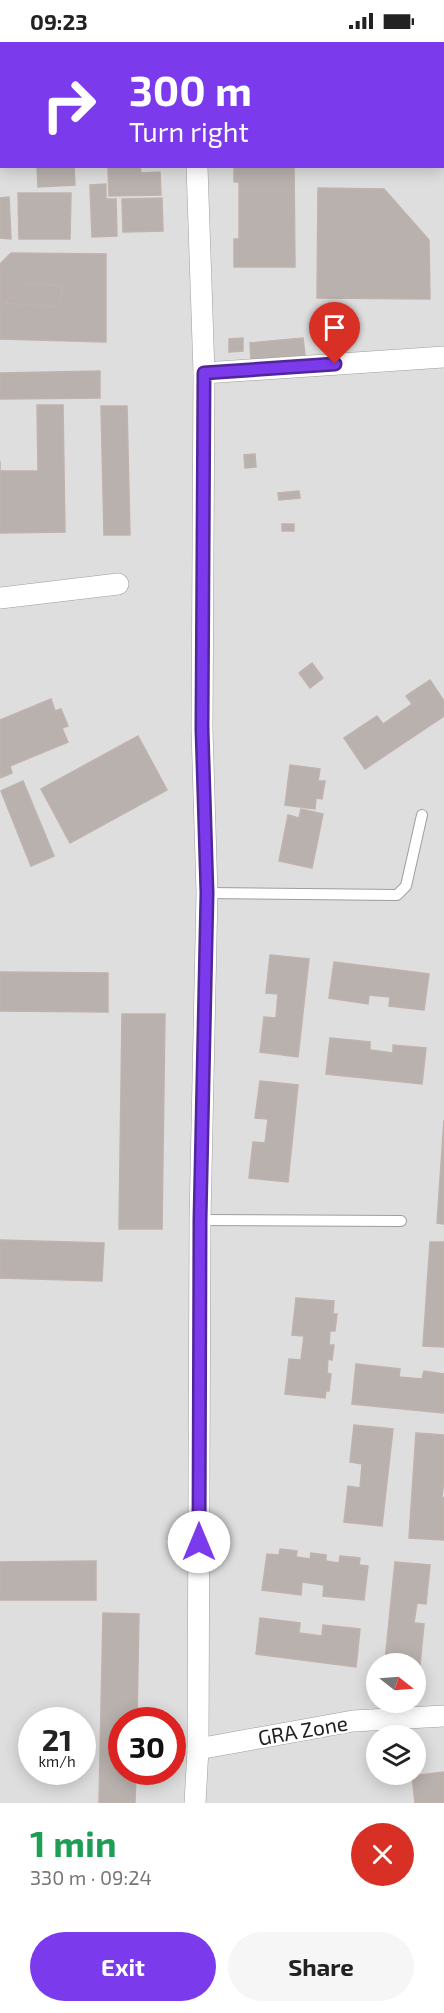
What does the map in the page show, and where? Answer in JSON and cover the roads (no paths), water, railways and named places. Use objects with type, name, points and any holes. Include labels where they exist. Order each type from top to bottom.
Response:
[{"type":"street","points":[[195,1803],[198,1749],[200,1220],[207,893],[202,729],[204,373],[197,168]]},
{"type":"street","points":[[204,373],[444,357]]},
{"type":"street","points":[[0,598],[118,584]]},
{"type":"street","name":"GRA Zone","points":[[198,1749],[353,1721],[444,1716]]},
{"type":"lane","points":[[207,893],[397,895],[406,886],[422,814]]},
{"type":"lane","points":[[200,1220],[401,1221]]}]
